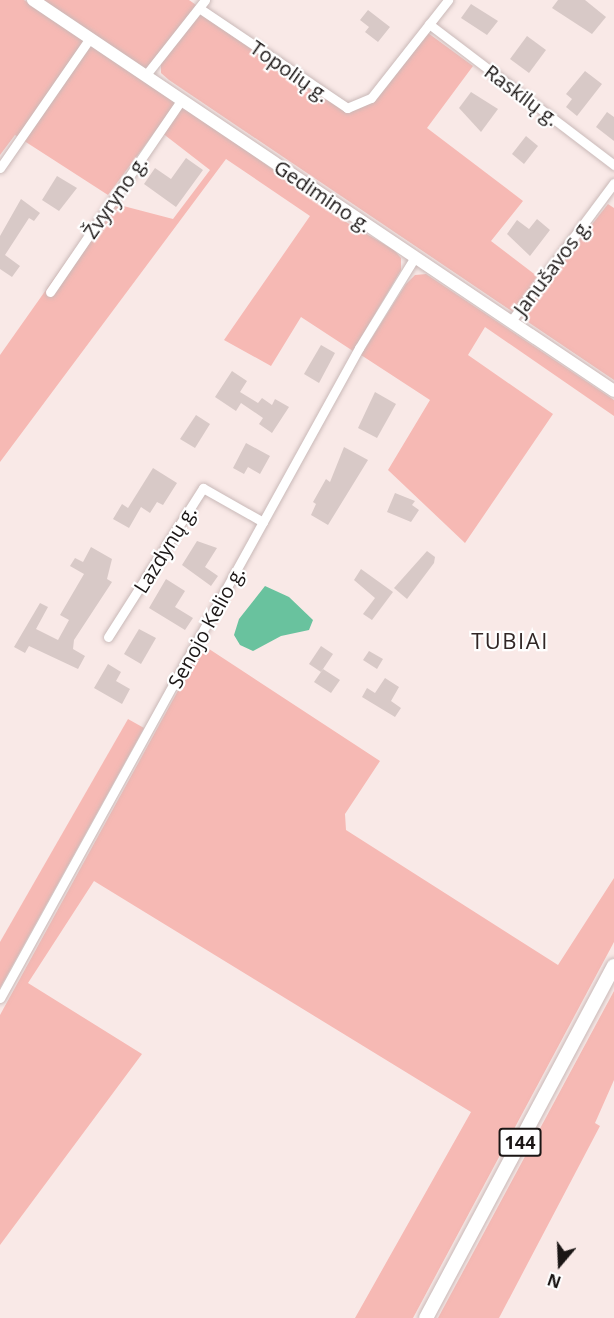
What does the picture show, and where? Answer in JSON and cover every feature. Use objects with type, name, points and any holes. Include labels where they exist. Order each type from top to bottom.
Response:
[{"type":"main road","name":"Gedimino g.","points":[[33,0],[614,391]]},
{"type":"main road","name":"144","points":[[426,1318],[614,966]]},
{"type":"street","name":"Topolių g.","points":[[202,4],[347,108],[371,98],[448,0]]},
{"type":"street","points":[[145,76],[202,4]]},
{"type":"street","name":"Raskilų g.","points":[[429,24],[614,165]]},
{"type":"street","points":[[0,168],[90,38]]},
{"type":"street","name":"Žvyryno g.","points":[[50,292],[181,101]]},
{"type":"street","name":"Janušavos g.","points":[[512,321],[614,183]]},
{"type":"street","name":"Senojo Kelio g.","points":[[0,998],[263,522],[415,257]]},
{"type":"street","name":"Lazdynų g.","points":[[108,637],[203,488],[263,522]]},
{"type":"shaded area","points":[[0,0],[24,0],[181,101],[334,215],[394,250],[401,258],[401,270],[353,351],[301,317],[271,366],[224,340],[310,216],[226,159],[0,462],[0,355],[108,202],[173,219],[210,170],[157,129],[108,195],[15,135],[0,155]]},
{"type":"shaded area","points":[[33,0],[189,0],[330,100],[360,106],[429,24],[428,33],[473,66],[427,128],[523,201],[491,241],[546,283],[608,204],[614,208],[614,380],[169,80],[161,73],[161,61],[145,76]]},
{"type":"shaded area","points":[[426,274],[614,400],[614,416],[485,327],[468,355],[553,414],[465,543],[388,470],[430,400],[361,355],[406,284],[415,275]]},
{"type":"shaded area","points":[[265,586],[289,597],[313,620],[309,630],[281,636],[253,651],[240,645],[234,635],[239,619]]},
{"type":"shaded area","points":[[203,645],[380,761],[345,814],[346,830],[558,965],[614,878],[614,942],[413,1318],[355,1318],[471,1112],[94,881],[28,983],[142,1054],[0,1245],[0,1015]]},
{"type":"shaded area","points":[[128,719],[144,728],[0,988],[0,942]]},
{"type":"shaded area","points":[[614,991],[614,1080],[595,1123],[600,1126],[499,1318],[438,1318]]},
{"type":"building","points":[[558,0],[585,0],[606,17],[592,34],[552,8]]},
{"type":"building","points":[[471,4],[498,21],[487,35],[461,18]]},
{"type":"building","points":[[368,10],[390,27],[378,42],[365,32],[369,27],[360,20]]},
{"type":"building","points":[[527,36],[546,50],[529,73],[510,59]]},
{"type":"building","points":[[585,71],[602,84],[577,116],[566,107],[572,99],[566,94]]},
{"type":"building","points":[[471,92],[498,109],[481,132],[459,108]]},
{"type":"building","points":[[607,112],[614,117],[614,141],[596,127]]},
{"type":"building","points":[[526,136],[538,146],[524,164],[512,154]]},
{"type":"building","points":[[186,158],[203,170],[176,207],[144,184],[155,168],[171,179]]},
{"type":"building","points":[[57,176],[77,188],[59,211],[42,200]]},
{"type":"building","points":[[21,199],[40,213],[34,221],[29,218],[5,255],[20,266],[12,277],[0,269],[0,236]]},
{"type":"building","points":[[537,219],[550,230],[530,256],[507,234],[517,220],[529,229]]},
{"type":"building","points":[[321,345],[335,353],[319,383],[304,374]]},
{"type":"building","points":[[232,371],[247,381],[240,392],[258,403],[262,398],[272,405],[275,399],[289,407],[272,433],[259,424],[263,418],[241,403],[236,411],[215,397]]},
{"type":"building","points":[[375,392],[396,404],[377,438],[358,428]]},
{"type":"building","points":[[196,415],[210,424],[195,448],[180,439]]},
{"type":"building","points":[[246,443],[270,456],[260,474],[248,467],[244,474],[233,468]]},
{"type":"building","points":[[344,447],[368,460],[328,525],[311,515],[316,504],[313,502],[326,479],[330,482]]},
{"type":"building","points":[[153,468],[177,483],[163,505],[157,502],[150,513],[141,507],[129,528],[113,519],[122,504],[128,508]]},
{"type":"building","points":[[395,493],[415,501],[412,505],[419,510],[411,522],[387,512]]},
{"type":"building","points":[[197,541],[217,548],[205,567],[218,576],[211,586],[182,565]]},
{"type":"building","points":[[91,547],[112,559],[107,579],[112,582],[74,640],[73,649],[85,656],[78,669],[29,646],[25,653],[14,647],[40,603],[48,607],[36,629],[58,640],[69,620],[60,615],[84,574],[70,566],[75,558],[83,562]]},
{"type":"building","points":[[427,551],[435,557],[434,563],[407,599],[394,588]]},
{"type":"building","points":[[361,569],[393,592],[372,620],[363,614],[375,598],[354,580]]},
{"type":"building","points":[[166,579],[185,591],[175,607],[193,618],[185,630],[149,608]]},
{"type":"building","points":[[139,629],[156,638],[141,664],[124,654]]},
{"type":"building","points":[[321,646],[333,654],[321,672],[309,664]]},
{"type":"building","points":[[369,651],[383,659],[377,669],[363,660]]},
{"type":"building","points":[[108,664],[121,672],[116,681],[130,689],[122,704],[94,688]]},
{"type":"building","points":[[323,669],[340,680],[331,693],[314,682]]},
{"type":"building","points":[[385,678],[399,687],[391,701],[401,708],[395,717],[362,697],[367,688],[375,693]]},
{"type":"district","name":"TUBIAI","points":[[510,641]]}]
